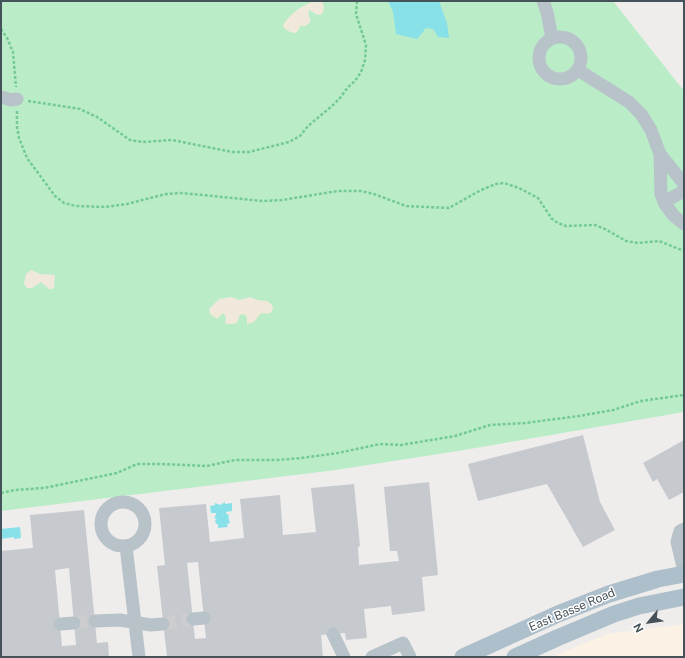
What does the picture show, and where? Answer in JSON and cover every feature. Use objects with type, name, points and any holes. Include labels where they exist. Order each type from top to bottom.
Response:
[{"type":"main road","name":"East Basse Road","points":[[463,657],[558,614],[609,594],[630,586],[684,572]]},
{"type":"main road","name":"East Basse Road","points":[[515,657],[567,633],[614,614],[639,606],[684,597]]},
{"type":"main road","points":[[558,614],[567,633]]},
{"type":"street","points":[[543,1],[547,12],[552,38]]},
{"type":"street","points":[[563,37],[570,39],[580,50],[581,64],[578,70],[566,79],[560,80],[547,75],[539,64],[538,57],[540,50],[544,44],[552,38],[563,37]]},
{"type":"street","points":[[578,70],[629,102],[637,110],[651,130],[660,154],[684,184]]},
{"type":"street","points":[[1,97],[11,100],[17,99]]},
{"type":"street","points":[[660,154],[661,194],[664,202],[674,216],[684,224]]},
{"type":"street","points":[[664,202],[684,191]]},
{"type":"street","points":[[684,529],[680,531],[684,572]]},
{"type":"street","points":[[126,546],[139,657]]},
{"type":"street","points":[[95,621],[120,620],[151,625],[163,624]]},
{"type":"street","points":[[60,624],[74,623]]},
{"type":"street","points":[[333,634],[344,657]]},
{"type":"street","points":[[372,657],[387,654],[403,643],[410,657]]},
{"type":"path","points":[[17,99],[80,109],[97,116],[130,140],[143,142],[172,140],[232,152],[248,152],[289,142],[300,136],[308,126],[332,106],[355,81],[361,72],[365,60],[366,44],[356,14],[357,1]]},
{"type":"path","points":[[1,29],[13,52],[17,99],[17,127],[23,151],[55,196],[64,203],[76,206],[104,206],[127,204],[166,194],[181,193],[263,201],[282,200],[338,191],[361,191],[374,194],[406,206],[449,208],[481,190],[496,184],[504,183],[519,188],[538,198],[552,219],[558,223],[566,226],[595,225],[626,241],[638,243],[659,241],[684,251]]},
{"type":"path","points":[[1,493],[15,490],[44,488],[117,473],[137,464],[207,466],[235,460],[277,460],[301,458],[338,453],[380,444],[401,445],[455,436],[490,425],[526,423],[579,416],[613,410],[641,401],[684,395]]},
{"type":"shaded area","points":[[684,624],[684,657],[551,657],[607,634]]},
{"type":"green space","points":[[1,1],[613,1],[684,91],[684,412],[464,450],[336,470],[1,511]]},
{"type":"sand","points":[[313,1],[322,1],[324,8],[322,14],[317,15],[310,10],[308,13],[310,22],[306,26],[300,26],[298,31],[295,33],[284,28],[283,25],[291,15],[298,9]]},
{"type":"sand","points":[[31,270],[40,274],[55,275],[54,288],[49,289],[41,282],[32,288],[27,288],[24,284],[26,274]]},
{"type":"sand","points":[[231,297],[239,300],[250,297],[257,300],[267,301],[273,307],[272,312],[267,314],[261,313],[254,322],[248,324],[247,317],[243,314],[240,315],[237,323],[227,324],[225,322],[226,317],[223,313],[217,319],[210,314],[209,309],[219,299]]},
{"type":"water","points":[[388,1],[439,1],[447,23],[449,38],[438,37],[433,29],[426,28],[417,39],[396,34],[393,12]]},
{"type":"water","points":[[225,502],[225,504],[232,503],[232,511],[226,512],[230,523],[227,524],[228,527],[218,528],[218,524],[216,524],[215,521],[217,519],[215,519],[216,513],[211,513],[210,506],[215,505],[215,503],[220,505]]},
{"type":"water","points":[[20,527],[21,538],[14,539],[14,537],[1,539],[1,529]]},
{"type":"building","points":[[583,435],[600,502],[615,530],[583,547],[547,484],[478,501],[468,464]]},
{"type":"building","points":[[684,440],[684,492],[669,500],[657,479],[653,482],[643,463]]},
{"type":"building","points":[[429,482],[438,575],[422,577],[425,611],[392,615],[391,606],[364,609],[367,638],[346,640],[345,633],[321,635],[323,657],[167,657],[157,566],[165,565],[159,508],[206,504],[210,542],[244,538],[240,499],[280,495],[283,535],[316,532],[311,488],[354,484],[360,546],[358,547],[359,565],[399,561],[397,551],[390,551],[384,487]],"holes":[[[198,562],[206,638],[195,639],[187,563]]]},
{"type":"building","points":[[84,510],[97,643],[108,642],[109,657],[1,657],[1,551],[33,548],[30,515]],"holes":[[[69,568],[76,645],[62,646],[55,570]]]},
{"type":"tunnel","points":[[163,624],[193,619]]},
{"type":"tunnel","points":[[74,623],[95,621]]}]
